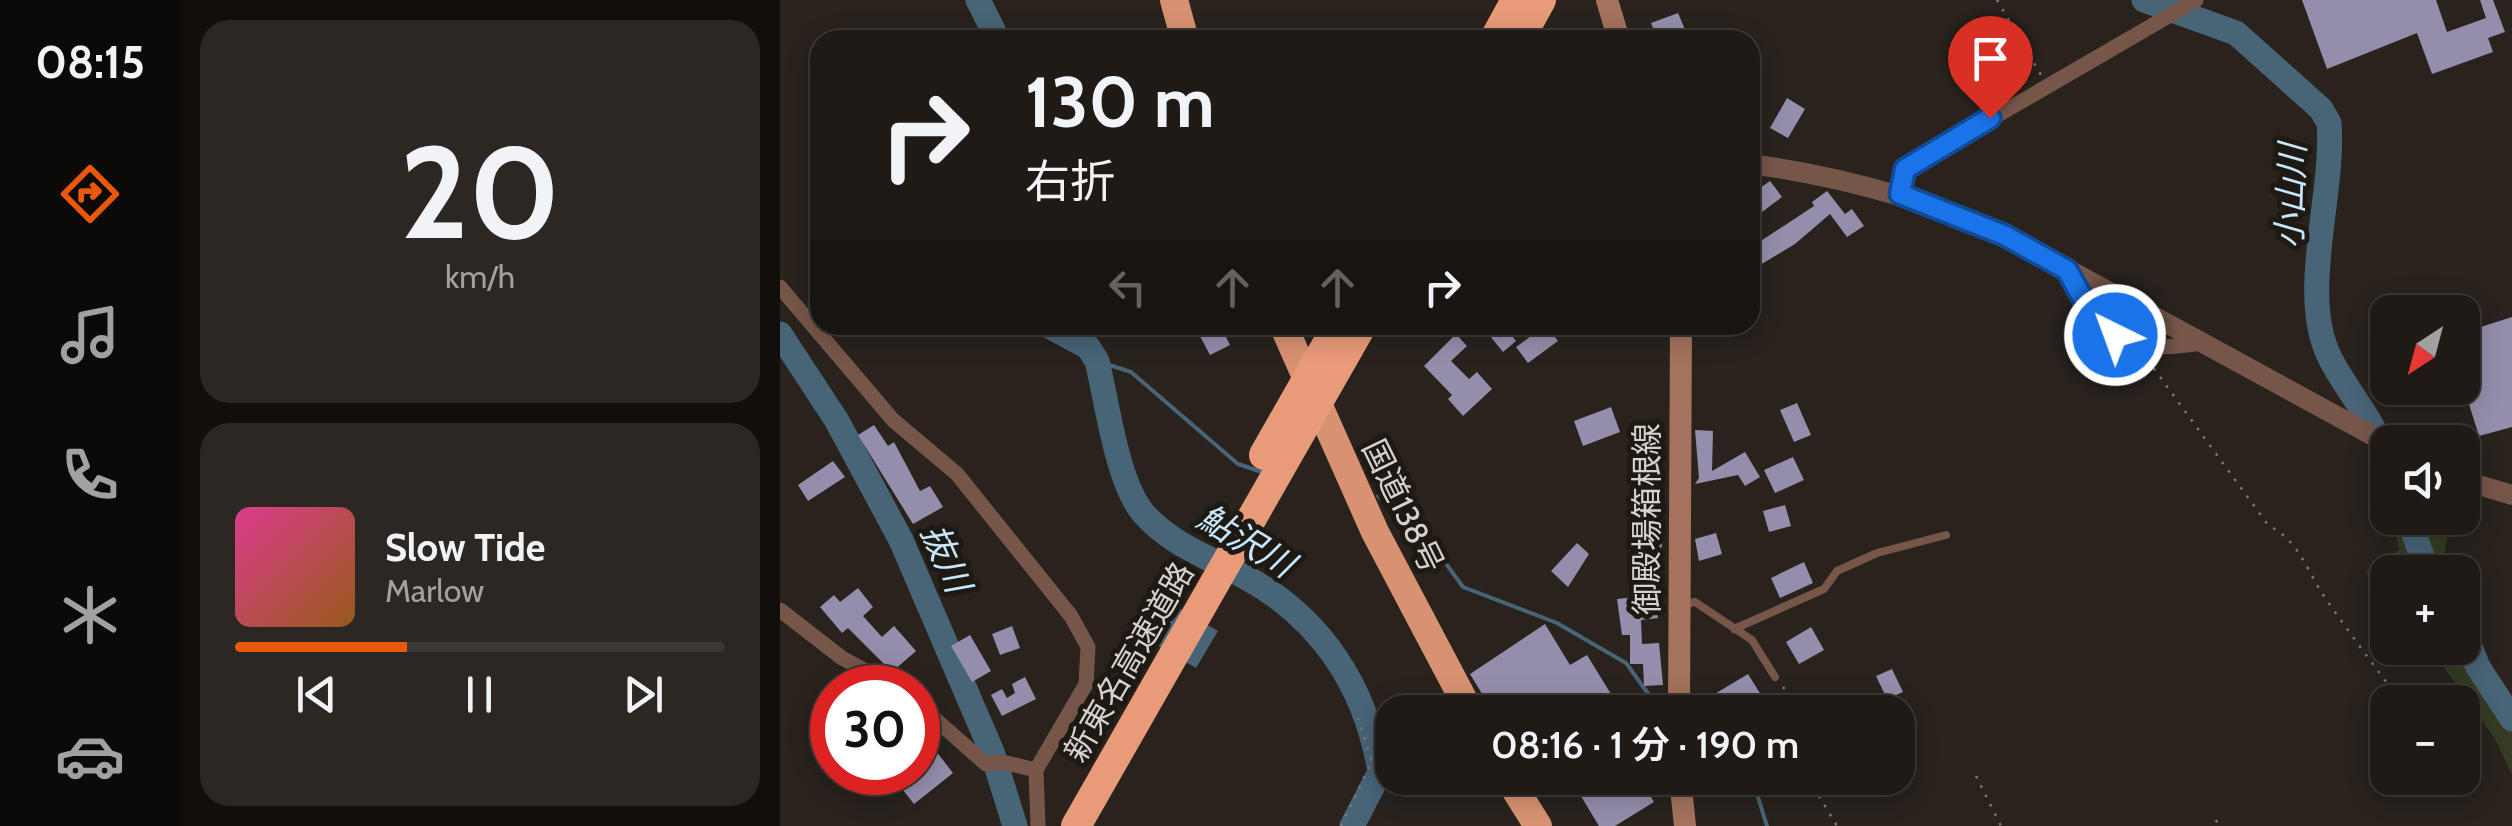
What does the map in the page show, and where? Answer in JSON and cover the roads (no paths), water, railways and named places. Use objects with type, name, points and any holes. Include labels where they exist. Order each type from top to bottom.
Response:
[{"type":"highway","points":[[1174,0],[1182,30]]},
{"type":"highway","points":[[1500,30],[1516,0]]},
{"type":"highway","points":[[1524,30],[1541,0]]},
{"type":"highway","name":"国道138号","points":[[1287,335],[1374,532],[1461,695]]},
{"type":"highway","name":"新東名高速道路","points":[[1052,826],[1332,335]]},
{"type":"highway","name":"新東名高速道路","points":[[1076,826],[1356,335]]},
{"type":"highway","points":[[1519,795],[1538,826]]},
{"type":"main road","points":[[1608,0],[1616,30]]},
{"type":"main road","name":"御殿場箱根線","points":[[1680,695],[1681,335]]},
{"type":"main road","points":[[1682,795],[1685,826]]},
{"type":"street","points":[[1900,194],[1905,169],[2196,0]]},
{"type":"street","points":[[1760,165],[1815,172],[1900,194],[2004,235],[2370,434]]},
{"type":"street","points":[[2067,270],[2093,317],[2115,335],[2156,351],[2200,344]]},
{"type":"street","points":[[780,287],[810,322]]},
{"type":"street","points":[[821,335],[893,420],[957,474],[1070,616],[1088,647],[1086,684],[1036,770],[1038,826]]},
{"type":"street","points":[[2480,485],[2512,495]]},
{"type":"street","points":[[780,610],[855,665]]},
{"type":"street","points":[[940,721],[994,763],[1036,770]]},
{"type":"lane","points":[[1734,629],[1824,589],[1837,571],[1877,553],[1946,536]]},
{"type":"lane","points":[[1679,606],[1694,602],[1752,640],[1775,678]]},
{"type":"water","points":[[1160,597],[1218,631],[1196,668],[1150,641],[1152,636],[1143,629]]},
{"type":"waterway","name":"鮎沢川","points":[[978,0],[993,30]]},
{"type":"waterway","name":"小山川","points":[[2144,0],[2236,33],[2321,109],[2329,123],[2317,306],[2321,334],[2331,360],[2371,425]]},
{"type":"waterway","name":"抜川","points":[[780,334],[837,421],[901,540],[992,752],[1015,826]]},
{"type":"waterway","name":"鮎沢川","points":[[1066,335],[1088,347],[1097,361],[1120,463],[1144,514],[1179,543],[1274,595],[1318,635],[1352,685],[1364,712],[1380,772],[1352,826]]},
{"type":"waterway","points":[[1097,361],[1131,372],[1238,464],[1265,473]]},
{"type":"waterway","points":[[1378,496],[1436,550],[1463,587],[1557,623],[1626,663],[1649,695]]},
{"type":"waterway","name":"小山川","points":[[2414,535],[2422,555]]},
{"type":"waterway","name":"小山川","points":[[2477,665],[2512,719]]},
{"type":"waterway","points":[[1757,795],[1767,826]]}]
